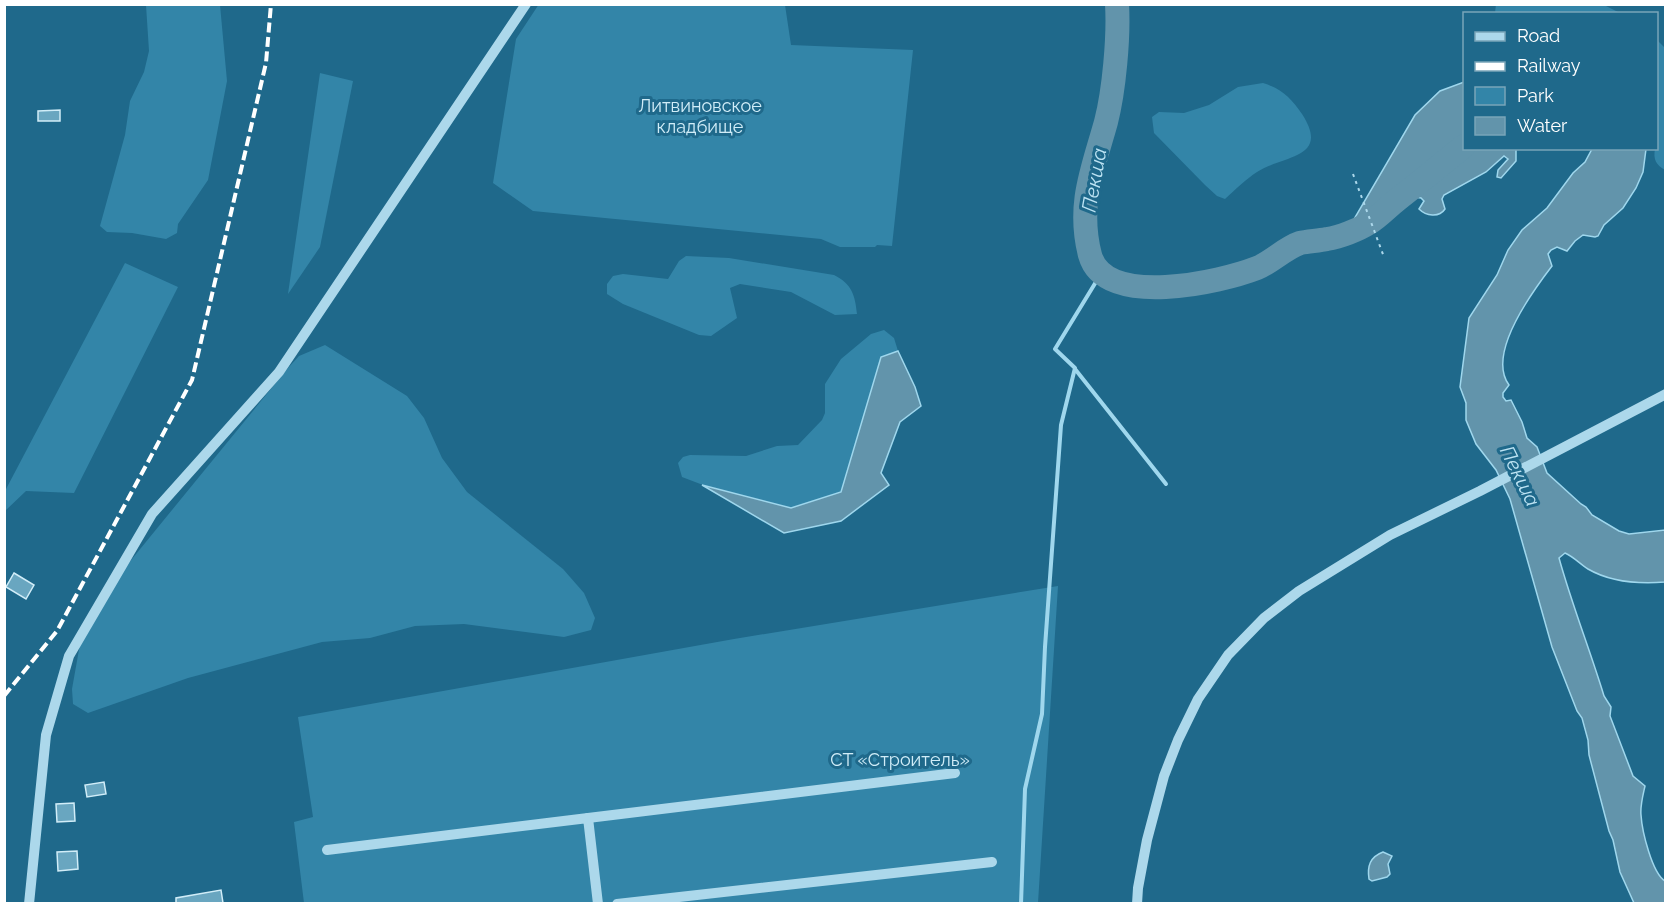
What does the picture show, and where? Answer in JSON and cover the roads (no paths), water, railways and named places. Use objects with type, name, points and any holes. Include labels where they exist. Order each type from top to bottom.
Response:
[{"type":"street","points":[[29,903],[46,735],[69,656],[152,514],[279,372],[526,4]]},
{"type":"street","points":[[1137,903],[1147,840],[1164,776],[1178,740],[1198,699],[1228,655],[1264,618],[1299,591],[1390,535],[1480,491],[1665,394]]},
{"type":"street","points":[[327,850],[955,773]]},
{"type":"street","points":[[588,818],[598,903]]},
{"type":"street","points":[[617,903],[992,862]]},
{"type":"water","points":[[1463,82],[1463,150],[1516,150],[1516,161],[1501,178],[1497,177],[1498,170],[1508,159],[1504,156],[1486,172],[1444,195],[1442,199],[1445,209],[1436,215],[1419,209],[1424,201],[1421,198],[1396,194],[1386,207],[1382,226],[1350,240],[1342,227],[1353,221],[1415,115],[1440,91]]},
{"type":"water","points":[[1591,150],[1646,150],[1643,172],[1636,188],[1623,208],[1604,225],[1598,236],[1583,235],[1567,251],[1557,247],[1548,254],[1552,266],[1524,307],[1507,341],[1503,357],[1503,372],[1509,385],[1503,397],[1506,401],[1511,400],[1527,438],[1537,447],[1547,473],[1592,515],[1619,531],[1629,534],[1665,530],[1665,582],[1616,580],[1597,574],[1565,553],[1559,558],[1604,696],[1611,707],[1610,716],[1633,776],[1645,786],[1641,808],[1642,822],[1652,861],[1660,877],[1665,881],[1665,903],[1634,903],[1620,872],[1589,755],[1588,740],[1582,718],[1577,711],[1552,647],[1510,499],[1496,470],[1476,444],[1466,420],[1466,403],[1460,387],[1469,318],[1497,275],[1508,250],[1522,230],[1547,208],[1573,173],[1585,162]]},
{"type":"water","points":[[898,351],[921,406],[900,422],[881,473],[889,485],[841,521],[784,533],[702,485],[791,508],[841,492],[881,357]]},
{"type":"water","points":[[1383,852],[1392,856],[1388,864],[1390,874],[1372,881],[1368,874],[1370,862]]},
{"type":"waterway","name":"Пекша","points":[[1117,4],[1114,80],[1106,122],[1088,187],[1085,219],[1090,255],[1100,272],[1117,282],[1140,287],[1166,287],[1218,279],[1257,268],[1300,243],[1349,233],[1376,218],[1463,147]]},
{"type":"waterway","points":[[1021,904],[1025,789],[1042,714],[1061,425],[1075,368],[1055,349],[1102,272]]},
{"type":"waterway","points":[[1075,369],[1166,484]]},
{"type":"railway","points":[[4,696],[57,631],[192,380],[266,63],[271,4]]},
{"type":"park label","name":"Литвиновское кладбище","points":[[700,115]]},
{"type":"park label","name":"СТ «Строитель»","points":[[900,759]]}]
